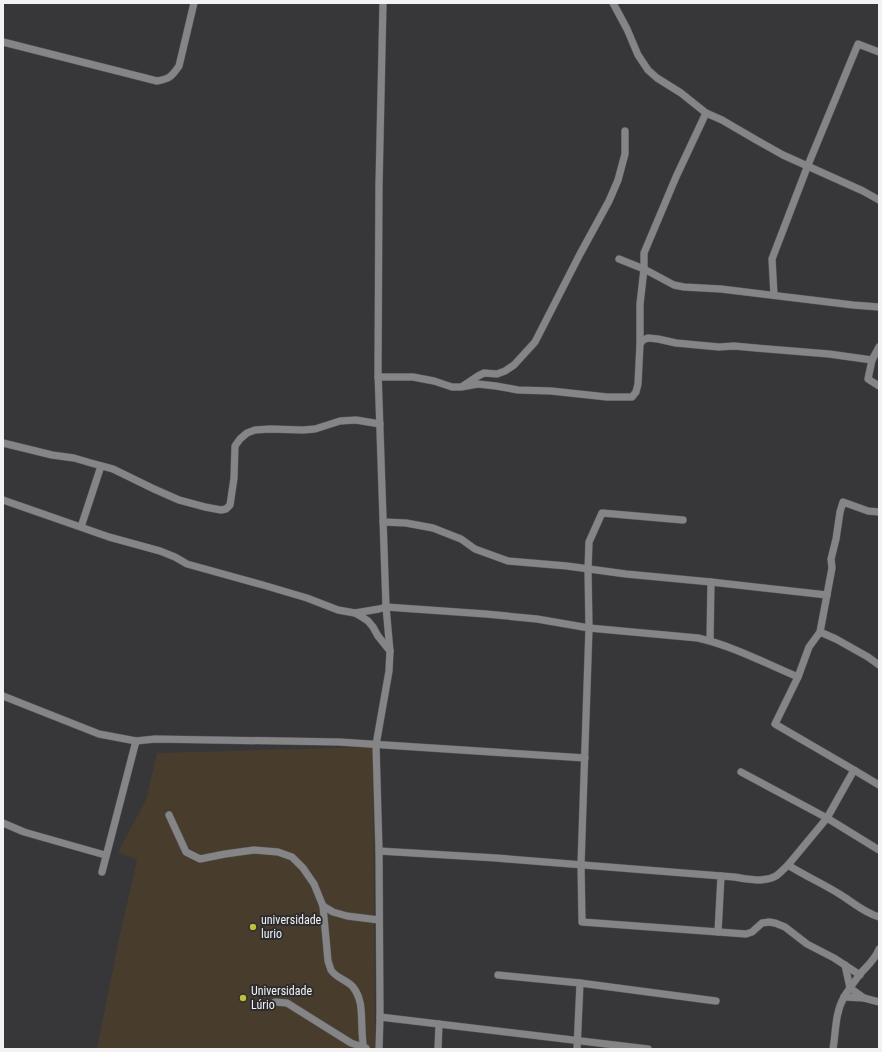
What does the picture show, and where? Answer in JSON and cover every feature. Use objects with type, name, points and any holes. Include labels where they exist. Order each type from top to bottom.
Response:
[{"type":"street","points":[[3,42],[158,81],[166,80],[173,75],[179,66],[194,3]]},
{"type":"street","points":[[379,1049],[379,851],[376,745],[389,671],[390,651],[386,607],[378,377],[379,185],[383,3]]},
{"type":"street","points":[[613,3],[627,29],[638,55],[648,70],[657,78],[681,93],[706,113],[722,120],[783,155],[863,191],[879,200]]},
{"type":"street","points":[[774,295],[772,259],[858,44],[879,52]]},
{"type":"street","points":[[378,377],[413,377],[434,381],[452,387],[478,384],[518,390],[551,391],[632,398],[636,392],[638,384],[640,304],[644,270],[644,253],[676,177],[706,113]]},
{"type":"street","points":[[461,387],[484,373],[497,374],[505,371],[514,365],[535,342],[576,261],[609,201],[618,180],[624,154],[625,131]]},
{"type":"street","points":[[619,259],[674,285],[684,287],[721,289],[853,305],[879,306]]},
{"type":"street","points":[[640,344],[643,340],[648,338],[676,343],[828,354],[872,360]]},
{"type":"street","points":[[879,347],[872,360],[868,379],[879,386]]},
{"type":"street","points":[[3,443],[52,455],[74,458],[113,469],[179,500],[220,510],[226,509],[230,505],[234,478],[235,446],[247,433],[255,430],[270,429],[315,429],[340,421],[356,420],[380,424]]},
{"type":"street","points":[[81,527],[101,466]]},
{"type":"street","points":[[3,500],[110,537],[160,551],[187,564],[307,598],[338,610],[355,613],[386,607],[486,614],[537,619],[589,628],[698,638],[710,640],[798,677]]},
{"type":"street","points":[[879,512],[868,511],[843,502],[831,559],[832,568],[820,632],[809,647],[798,677],[775,724],[879,785]]},
{"type":"street","points":[[682,520],[602,513],[589,542],[589,628],[581,865],[582,922],[746,934],[752,932],[762,923],[775,923],[785,928],[806,944],[834,958],[860,975]]},
{"type":"street","points":[[383,522],[406,523],[433,528],[461,539],[475,549],[508,561],[827,595]]},
{"type":"street","points":[[710,640],[711,582]]},
{"type":"street","points":[[355,613],[368,621],[390,651]]},
{"type":"street","points":[[820,632],[836,639],[879,665]]},
{"type":"street","points":[[3,696],[99,734],[136,741],[155,739],[339,742],[585,758]]},
{"type":"street","points":[[102,872],[136,741]]},
{"type":"street","points":[[379,851],[581,865],[758,880],[768,879],[775,876],[788,865],[827,818],[854,770]]},
{"type":"street","points":[[741,772],[827,818],[879,850]]},
{"type":"street","points":[[169,815],[186,852],[200,859],[254,850],[278,852],[292,857],[303,868],[314,884],[323,906],[331,969],[335,974],[347,981],[359,998],[366,1048],[351,1043],[287,1003],[275,1002]]},
{"type":"street","points":[[3,823],[24,832],[106,855]]},
{"type":"street","points":[[788,865],[840,894],[859,908],[879,917]]},
{"type":"street","points":[[718,932],[721,876]]},
{"type":"street","points":[[323,906],[333,912],[347,916],[379,920]]},
{"type":"street","points":[[833,1049],[837,1017],[844,997],[860,975],[872,962],[879,950]]},
{"type":"street","points":[[845,965],[850,988],[864,998]]},
{"type":"street","points":[[498,975],[580,983],[716,1001]]},
{"type":"street","points":[[577,1049],[580,983]]},
{"type":"street","points":[[844,997],[864,998],[879,1002]]},
{"type":"street","points":[[380,1017],[648,1049]]},
{"type":"street","points":[[438,1049],[439,1024]]},
{"type":"shaded area","name":"Universidade Lúrio","points":[[373,747],[375,1049],[97,1049],[120,934],[137,860],[118,852],[146,800],[157,753]]},
{"type":"place","name":"universidade lurio","points":[[253,927]]},
{"type":"place","name":"Universidade Lúrio","points":[[243,998]]}]
